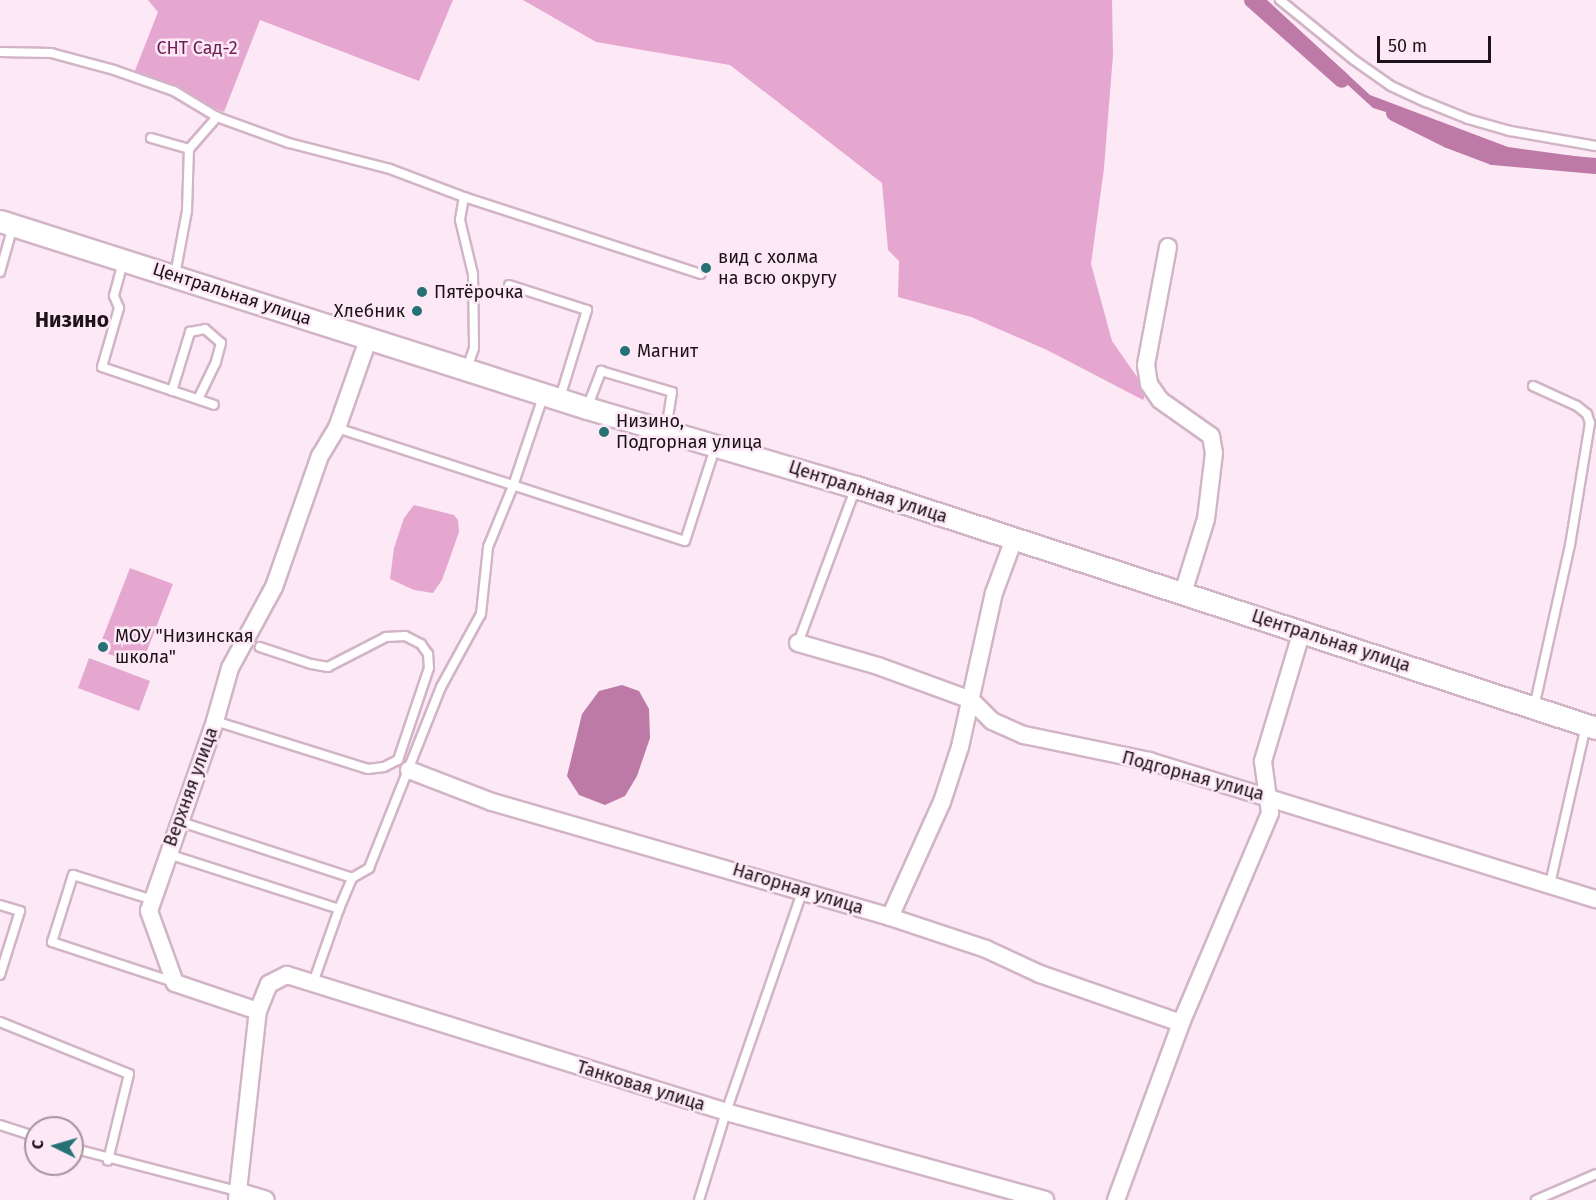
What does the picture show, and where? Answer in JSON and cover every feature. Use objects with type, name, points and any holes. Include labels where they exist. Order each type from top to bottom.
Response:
[{"type":"street","name":"Центральная улица","points":[[7,223],[587,408],[856,487],[1591,726]]},
{"type":"street","points":[[1168,247],[1146,365],[1149,384],[1161,400],[1211,436],[1214,453],[1206,519],[1183,593]]},
{"type":"street","name":"Верхняя улица","points":[[175,982],[149,911],[215,722],[230,668],[274,587],[320,456],[337,428],[369,337]]},
{"type":"street","points":[[890,916],[942,802],[960,747],[994,593],[1014,539]]},
{"type":"street","points":[[1116,1200],[1180,1023],[1270,813],[1263,761],[1302,631]]},
{"type":"street","name":"Подгорная улица","points":[[798,643],[878,666],[971,700],[992,721],[1024,735],[1149,761],[1596,899]]},
{"type":"street","name":"Нагорная улица","points":[[409,770],[492,802],[890,916],[986,949],[1040,974],[1180,1023]]},
{"type":"street","name":"Танковая улица","points":[[258,1011],[269,984],[287,975],[726,1112],[1045,1200]]},
{"type":"street","points":[[175,982],[258,1011],[237,1196],[266,1200]]},
{"type":"lane","points":[[1280,0],[1363,67],[1391,86],[1468,119],[1510,131],[1596,146]]},
{"type":"lane","points":[[0,52],[51,53],[114,70],[174,91],[217,117],[289,143],[390,169],[464,197],[701,274]]},
{"type":"lane","points":[[175,275],[187,211],[189,149],[217,117]]},
{"type":"lane","points":[[151,138],[189,149]]},
{"type":"lane","points":[[464,197],[460,220],[473,274],[474,348],[467,368]]},
{"type":"lane","points":[[0,272],[7,223]]},
{"type":"lane","points":[[124,259],[114,296],[119,308],[102,367],[214,405]]},
{"type":"lane","points":[[313,983],[352,878],[369,868],[441,687],[481,614],[488,547],[587,310],[509,285]]},
{"type":"lane","points":[[172,391],[190,332],[206,329],[221,343],[216,362],[198,399]]},
{"type":"lane","points":[[587,408],[601,371],[672,392],[666,430]]},
{"type":"lane","points":[[1533,386],[1577,406],[1587,414],[1590,423],[1570,545],[1534,708]]},
{"type":"lane","points":[[337,428],[685,541],[716,445]]},
{"type":"lane","points":[[798,643],[856,487]]},
{"type":"lane","points":[[215,722],[368,769],[384,767],[398,760],[429,668],[428,654],[421,644],[405,636],[386,637],[328,667],[311,664],[260,647]]},
{"type":"lane","points":[[1550,884],[1591,726]]},
{"type":"lane","points":[[181,822],[352,878]]},
{"type":"lane","points":[[167,854],[339,909]]},
{"type":"lane","points":[[153,900],[73,875],[52,942],[175,982]]},
{"type":"lane","points":[[699,1200],[726,1112],[804,890]]},
{"type":"lane","points":[[0,905],[20,911],[0,975]]},
{"type":"lane","points":[[0,1022],[129,1074],[108,1160]]},
{"type":"lane","points":[[0,1125],[24,1133]]},
{"type":"lane","points":[[84,1152],[237,1196]]},
{"type":"lane","points":[[1536,1200],[1596,1174]]},
{"type":"green space","name":"СНТ Сад-2","points":[[148,0],[453,0],[419,81],[260,20],[224,112],[134,73],[158,12]]},
{"type":"green space","points":[[523,0],[1112,0],[1113,55],[1104,168],[1091,264],[1112,341],[1147,391],[1143,400],[1047,350],[971,317],[898,297],[899,261],[888,250],[882,183],[730,65],[596,42]]},
{"type":"green space","points":[[414,505],[454,515],[458,520],[459,532],[442,580],[433,593],[414,590],[390,579],[394,548],[404,518]]},
{"type":"green space","points":[[130,568],[173,584],[141,666],[98,650]]},
{"type":"green space","points":[[89,658],[150,681],[139,711],[78,688]]},
{"type":"shaded area","points":[[1255,0],[1267,0],[1370,95],[1508,147],[1596,159],[1596,168],[1480,150],[1421,123],[1373,108]]},
{"type":"shaded area","points":[[622,685],[639,691],[649,709],[650,738],[637,776],[625,796],[605,805],[579,795],[567,776],[582,714],[599,691]]},
{"type":"waterway","points":[[1252,0],[1342,80]]},
{"type":"waterway","points":[[1394,113],[1448,140],[1493,157],[1596,166]]},
{"type":"place","name":"вид с холма на всю округу","points":[[706,268]]},
{"type":"place","name":"Пятёрочка","points":[[422,292]]},
{"type":"place","name":"Хлебник","points":[[417,311]]},
{"type":"place","name":"Магнит","points":[[625,351]]},
{"type":"place","name":"Низино, Подгорная улица","points":[[604,432]]},
{"type":"place","name":"МОУ \"Низинская школа\"","points":[[103,647]]},
{"type":"district","name":"Низино","points":[[72,320]]}]
